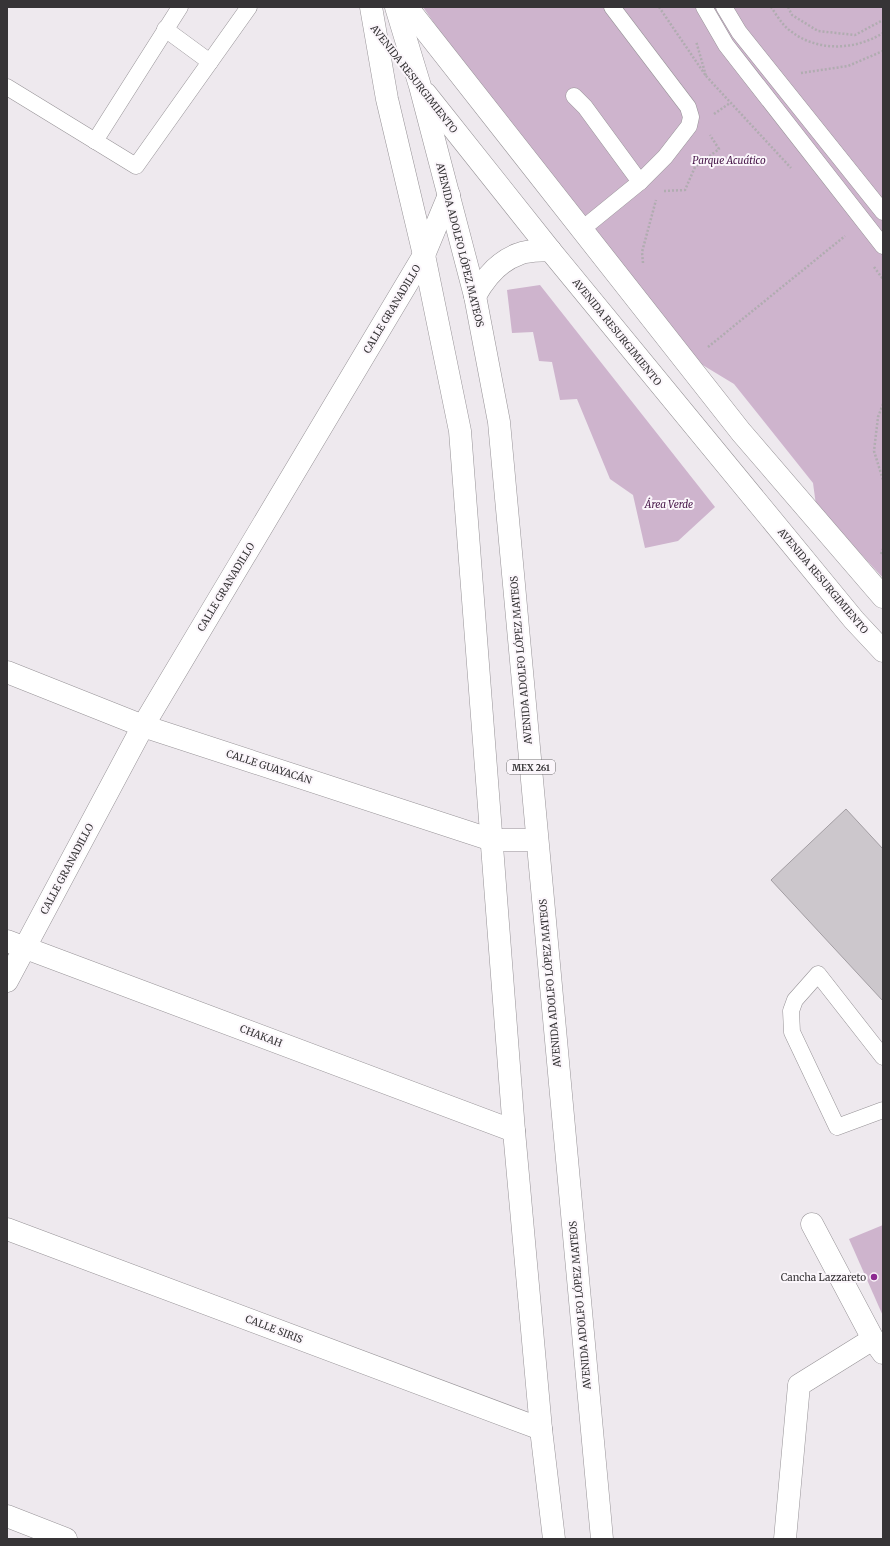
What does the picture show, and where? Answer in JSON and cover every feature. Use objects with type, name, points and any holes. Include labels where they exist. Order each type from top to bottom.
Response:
[{"type":"main road","name":"AVENIDA RESURGIMIENTO","points":[[356,7],[550,250],[854,620],[883,651]]},
{"type":"main road","points":[[371,7],[386,100],[424,255],[460,431],[514,1131],[541,1430],[554,1539]]},
{"type":"main road","name":"AVENIDA ADOLFO LÓPEZ MATEOS","points":[[396,7],[420,86],[475,296],[499,422],[602,1539]]},
{"type":"main road","points":[[407,7],[741,432],[883,597]]},
{"type":"main road","name":"CALLE GRANADILLO","points":[[7,981],[16,945],[143,726],[424,255],[449,196]]},
{"type":"main road","points":[[475,296],[485,278],[500,263],[519,253],[550,250]]},
{"type":"main road","name":"CALLE GUAYACÁN","points":[[7,672],[143,726],[492,840],[537,840]]},
{"type":"main road","name":"CHAKAH","points":[[16,945],[514,1131]]},
{"type":"main road","points":[[785,1539],[800,1385],[878,1346],[812,1224]]},
{"type":"main road","name":"CALLE SIRIS","points":[[7,1229],[541,1430]]},
{"type":"main road","points":[[7,1516],[66,1539]]},
{"type":"lane","points":[[95,141],[180,7]]},
{"type":"lane","points":[[7,87],[136,166],[249,7]]},
{"type":"lane","points":[[581,230],[640,182],[665,157],[689,126],[691,117],[688,107],[612,7]]},
{"type":"lane","points":[[704,7],[726,45],[883,246]]},
{"type":"lane","points":[[724,7],[739,32],[883,212]]},
{"type":"lane","points":[[165,29],[210,62]]},
{"type":"lane","points":[[574,96],[585,107],[640,182]]},
{"type":"lane","points":[[883,1057],[818,974],[795,1000],[792,1011],[792,1032],[837,1127],[883,1110]]},
{"type":"path","points":[[659,7],[706,76],[730,103],[708,119]]},
{"type":"path","points":[[771,7],[788,28],[799,37],[821,46],[861,44],[883,33]]},
{"type":"path","points":[[788,7],[792,15],[818,31],[855,35],[883,20]]},
{"type":"path","points":[[694,35],[706,76]]},
{"type":"path","points":[[799,74],[848,66],[883,51]]},
{"type":"path","points":[[658,191],[685,190],[695,167],[719,149],[706,129]]},
{"type":"path","points":[[643,267],[642,252],[656,198]]},
{"type":"path","points":[[705,350],[847,234]]},
{"type":"path","points":[[883,404],[878,417],[874,451],[883,480]]},
{"type":"path","points":[[877,554],[882,553],[883,549]]},
{"type":"green space","name":"Parque Acuático","points":[[423,7],[883,7],[883,578],[816,505],[813,483],[734,384],[696,361],[471,77]]},
{"type":"green space","name":"Área Verde","points":[[540,285],[715,507],[678,541],[645,548],[633,495],[610,479],[577,399],[560,400],[552,362],[539,361],[533,332],[512,333],[507,290]]},
{"type":"green space","name":"Cancha Lazzareto","points":[[883,1225],[883,1316],[849,1239]]},
{"type":"building","points":[[846,809],[883,849],[883,1001],[771,880]]},
{"type":"place","name":"Cancha Lazzareto","points":[[874,1277]]}]
